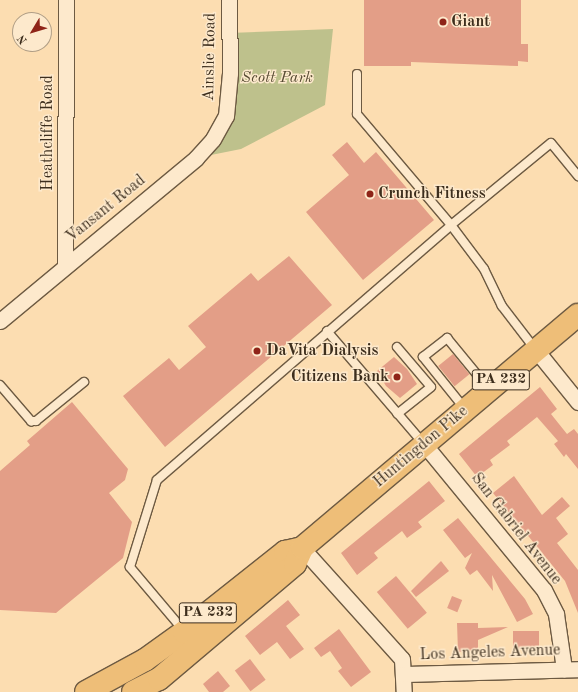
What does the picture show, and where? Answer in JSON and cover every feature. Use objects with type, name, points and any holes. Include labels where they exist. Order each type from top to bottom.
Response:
[{"type":"main road","name":"Huntingdon Pike","points":[[133,692],[154,685],[295,564],[302,548],[578,315]]},
{"type":"main road","name":"Huntingdon Pike","points":[[86,692],[145,660],[184,632],[285,552],[302,548]]},
{"type":"street","name":"Heathcliffe Road","points":[[65,266],[66,0]]},
{"type":"street","name":"Ainslie Road","points":[[226,116],[230,73],[229,0]]},
{"type":"street","name":"Vansant Road","points":[[0,321],[196,158],[213,139],[226,116]]},
{"type":"street","points":[[536,350],[578,402]]},
{"type":"street","name":"San Gabriel Avenue","points":[[424,444],[544,590],[556,614],[571,669]]},
{"type":"street","points":[[302,548],[402,659],[404,692]]},
{"type":"street","name":"Los Angeles Avenue","points":[[404,674],[571,669]]},
{"type":"lane","points":[[357,74],[357,114],[451,225],[484,269],[502,306],[536,350]]},
{"type":"lane","points":[[184,632],[130,567],[156,483],[327,331],[451,225],[551,143],[578,176]]},
{"type":"lane","points":[[327,331],[424,444]]},
{"type":"lane","points":[[466,410],[423,357],[447,338],[490,390]]},
{"type":"lane","points":[[397,347],[431,387],[397,414]]},
{"type":"lane","points":[[0,385],[30,421],[36,421],[84,382]]},
{"type":"green space","name":"Scott Park","points":[[333,29],[325,105],[241,149],[196,158],[226,116],[229,33]]},
{"type":"building","name":"Giant","points":[[364,0],[521,0],[521,44],[528,44],[528,62],[518,61],[518,66],[411,62],[411,66],[364,66]]},
{"type":"building","name":"Crunch Fitness","points":[[347,142],[364,163],[376,152],[434,220],[363,280],[306,212],[349,175],[332,155]]},
{"type":"building","points":[[289,256],[332,305],[165,447],[123,396],[169,358],[179,370],[206,347],[188,326],[251,273],[258,281]]},
{"type":"building","points":[[453,354],[469,374],[455,386],[438,366]]},
{"type":"building","name":"Citizens Bank","points":[[394,357],[407,369],[417,384],[400,398],[386,386],[377,371]]},
{"type":"building","points":[[540,387],[557,409],[551,414],[567,434],[574,429],[578,434],[578,469],[566,454],[564,457],[554,444],[558,441],[537,417],[507,441],[510,445],[490,460],[493,465],[477,477],[459,454]]},
{"type":"building","points":[[72,402],[128,469],[125,480],[109,493],[132,522],[123,558],[56,613],[0,610],[0,471],[30,445],[27,441]]},
{"type":"building","points":[[514,476],[542,515],[562,497],[570,506],[556,518],[568,534],[557,543],[578,570],[578,613],[565,581],[493,493]]},
{"type":"building","points":[[429,481],[445,501],[418,522],[422,527],[407,538],[402,531],[374,553],[378,558],[357,575],[341,553]]},
{"type":"building","points":[[458,518],[525,599],[533,614],[517,622],[492,575],[493,591],[477,570],[470,575],[465,568],[472,553],[465,558],[443,530]]},
{"type":"building","points":[[441,561],[449,571],[416,597],[411,591]]},
{"type":"building","points":[[396,576],[427,613],[408,629],[377,592]]},
{"type":"building","points":[[452,596],[462,600],[457,612],[447,608]]},
{"type":"building","points":[[288,600],[300,615],[286,626],[304,649],[290,659],[277,642],[260,655],[245,636]]},
{"type":"building","points":[[457,623],[478,623],[478,628],[508,627],[478,640],[478,651],[458,652]]},
{"type":"building","points":[[339,629],[371,672],[351,687],[338,671],[342,668],[330,651],[321,657],[314,648]]},
{"type":"building","points":[[513,631],[539,631],[539,649],[513,649]]},
{"type":"building","points":[[250,659],[266,680],[250,691],[235,670]]},
{"type":"building","points":[[218,671],[230,686],[223,692],[209,692],[203,684]]},
{"type":"place","name":"Giant","points":[[443,22]]},
{"type":"place","name":"Crunch Fitness","points":[[370,194]]},
{"type":"place","name":"DaVita Dialysis","points":[[257,351]]},
{"type":"place","name":"Citizens Bank","points":[[397,377]]}]
